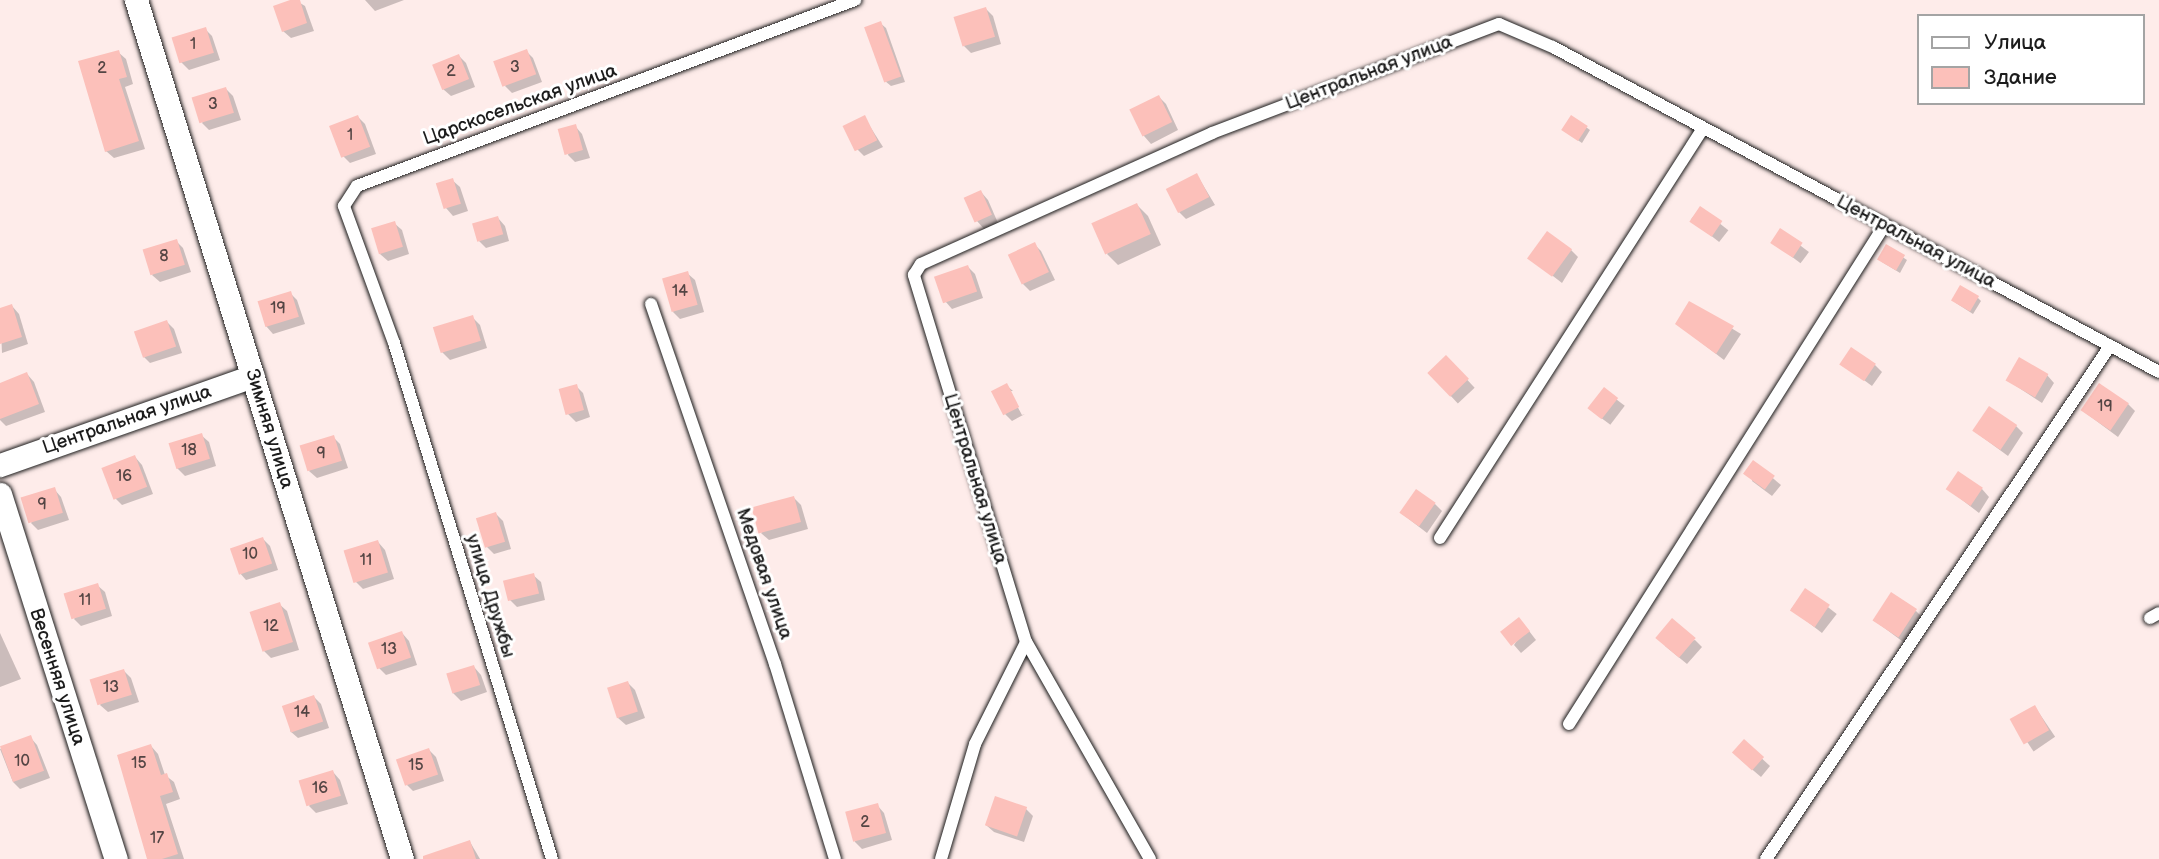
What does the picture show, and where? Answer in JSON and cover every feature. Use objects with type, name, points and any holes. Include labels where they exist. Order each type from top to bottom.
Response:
[{"type":"street","name":"Зимняя улица","points":[[136,0],[209,243],[253,376],[402,859]]},
{"type":"street","name":"Центральная улица","points":[[0,465],[253,376]]},
{"type":"street","name":"Весенняя улица","points":[[0,494],[116,859]]},
{"type":"lane","name":"Царскосельская улица","points":[[394,343],[344,206],[357,186],[855,0]]},
{"type":"lane","name":"Центральная улица","points":[[1150,859],[1026,642],[914,275],[921,264],[1212,133],[1499,24],[1553,47],[2159,372]]},
{"type":"lane","points":[[1440,538],[1703,129]]},
{"type":"lane","points":[[1569,724],[1884,226]]},
{"type":"lane","name":"Медовая улица","points":[[650,304],[775,664],[835,859]]},
{"type":"lane","name":"улица Дружбы","points":[[394,343],[552,859]]},
{"type":"lane","points":[[1766,859],[2110,346]]},
{"type":"lane","points":[[941,859],[975,744],[1026,642]]},
{"type":"building","points":[[290,0],[300,0],[307,23],[282,32],[273,6]]},
{"type":"building","points":[[986,7],[995,37],[963,47],[953,17]]},
{"type":"building","points":[[881,21],[901,76],[884,83],[864,27]]},
{"type":"building","points":[[206,27],[214,53],[179,63],[172,38]]},
{"type":"building","points":[[527,49],[536,74],[502,87],[493,61]]},
{"type":"building","points":[[119,50],[127,77],[119,79],[139,141],[105,152],[78,61]]},
{"type":"building","points":[[459,54],[469,79],[442,90],[432,65]]},
{"type":"building","points":[[226,87],[234,113],[199,123],[192,98]]},
{"type":"building","points":[[1159,95],[1172,122],[1142,136],[1129,109]]},
{"type":"building","points":[[358,115],[370,147],[341,158],[329,126]]},
{"type":"building","points":[[865,115],[877,140],[855,151],[843,126]]},
{"type":"building","points":[[1571,115],[1588,126],[1578,141],[1561,130]]},
{"type":"building","points":[[576,124],[583,150],[565,155],[558,129]]},
{"type":"building","points":[[1197,173],[1209,197],[1178,213],[1166,189]]},
{"type":"building","points":[[453,178],[461,204],[444,209],[436,183]]},
{"type":"building","points":[[981,190],[992,215],[975,222],[964,198]]},
{"type":"building","points":[[1137,203],[1151,234],[1105,254],[1091,223]]},
{"type":"building","points":[[1700,206],[1722,221],[1712,237],[1689,222]]},
{"type":"building","points":[[498,216],[503,234],[477,242],[472,223]]},
{"type":"building","points":[[395,221],[403,247],[379,254],[371,228]]},
{"type":"building","points":[[1780,228],[1803,243],[1793,258],[1770,243]]},
{"type":"building","points":[[1547,231],[1572,249],[1552,277],[1527,259]]},
{"type":"building","points":[[177,239],[185,265],[150,275],[143,250]]},
{"type":"building","points":[[1035,242],[1049,272],[1022,285],[1008,255]]},
{"type":"building","points":[[1886,244],[1905,255],[1896,271],[1877,260]]},
{"type":"building","points":[[968,265],[977,291],[943,303],[934,277]]},
{"type":"building","points":[[688,271],[698,305],[672,312],[662,278]]},
{"type":"building","points":[[1960,285],[1979,296],[1970,312],[1951,301]]},
{"type":"building","points":[[291,291],[299,317],[265,327],[258,301]]},
{"type":"building","points":[[1689,301],[1734,326],[1716,354],[1675,324]]},
{"type":"building","points":[[12,304],[22,337],[0,344],[0,308]]},
{"type":"building","points":[[473,315],[481,341],[441,353],[433,327]]},
{"type":"building","points":[[167,320],[176,346],[143,358],[134,331]]},
{"type":"building","points":[[1851,347],[1876,364],[1864,381],[1839,364]]},
{"type":"building","points":[[1446,355],[1469,379],[1450,397],[1427,373]]},
{"type":"building","points":[[2019,357],[2048,374],[2035,397],[2006,380]]},
{"type":"building","points":[[27,372],[39,404],[0,419],[0,383]]},
{"type":"building","points":[[1007,383],[1019,407],[1003,415],[991,391]]},
{"type":"building","points":[[2099,383],[2129,403],[2110,430],[2081,410]]},
{"type":"building","points":[[577,384],[584,410],[566,415],[559,389]]},
{"type":"building","points":[[1604,387],[1618,398],[1602,419],[1587,408]]},
{"type":"building","points":[[1989,406],[2017,425],[2000,450],[1972,431]]},
{"type":"building","points":[[202,433],[210,459],[176,469],[169,443]]},
{"type":"building","points":[[334,435],[342,461],[307,471],[300,446]]},
{"type":"building","points":[[135,455],[147,487],[114,500],[101,468]]},
{"type":"building","points":[[1753,460],[1775,476],[1765,490],[1743,474]]},
{"type":"building","points":[[1958,471],[1983,488],[1971,506],[1946,489]]},
{"type":"building","points":[[55,487],[63,513],[28,523],[21,498]]},
{"type":"building","points":[[1416,489],[1436,503],[1419,527],[1399,513]]},
{"type":"building","points":[[794,496],[801,522],[758,533],[751,507]]},
{"type":"building","points":[[496,512],[505,542],[485,548],[476,518]]},
{"type":"building","points":[[263,537],[272,563],[239,575],[230,548]]},
{"type":"building","points":[[378,540],[388,573],[354,583],[344,551]]},
{"type":"building","points":[[534,573],[539,593],[508,601],[503,581]]},
{"type":"building","points":[[98,583],[106,609],[71,619],[64,594]]},
{"type":"building","points":[[1805,588],[1830,605],[1815,627],[1790,610]]},
{"type":"building","points":[[1891,592],[1917,609],[1898,637],[1872,621]]},
{"type":"building","points":[[280,602],[293,642],[263,652],[250,612]]},
{"type":"building","points":[[1519,617],[1530,631],[1511,646],[1500,632]]},
{"type":"building","points":[[1672,618],[1696,638],[1679,658],[1655,638]]},
{"type":"building","points":[[402,631],[411,657],[377,669],[368,643]]},
{"type":"building","points":[[474,665],[480,685],[452,694],[446,673]]},
{"type":"building","points":[[124,669],[132,695],[97,705],[90,680]]},
{"type":"building","points":[[628,681],[638,711],[617,718],[607,688]]},
{"type":"building","points":[[314,695],[323,721],[291,733],[282,706]]},
{"type":"building","points":[[2035,705],[2049,730],[2024,744],[2010,719]]},
{"type":"building","points":[[31,735],[44,771],[13,782],[0,746]]},
{"type":"building","points":[[1744,739],[1764,757],[1752,770],[1732,752]]},
{"type":"building","points":[[151,744],[161,775],[167,773],[173,792],[160,796],[178,854],[162,859],[147,859],[117,755]]},
{"type":"building","points":[[429,748],[438,774],[405,786],[396,759]]},
{"type":"building","points":[[333,770],[341,796],[306,806],[299,781]]},
{"type":"building","points":[[995,796],[1027,807],[1017,836],[985,825]]},
{"type":"building","points":[[878,803],[886,833],[853,842],[845,812]]},
{"type":"building","points":[[470,840],[476,859],[423,859],[423,856]]}]
